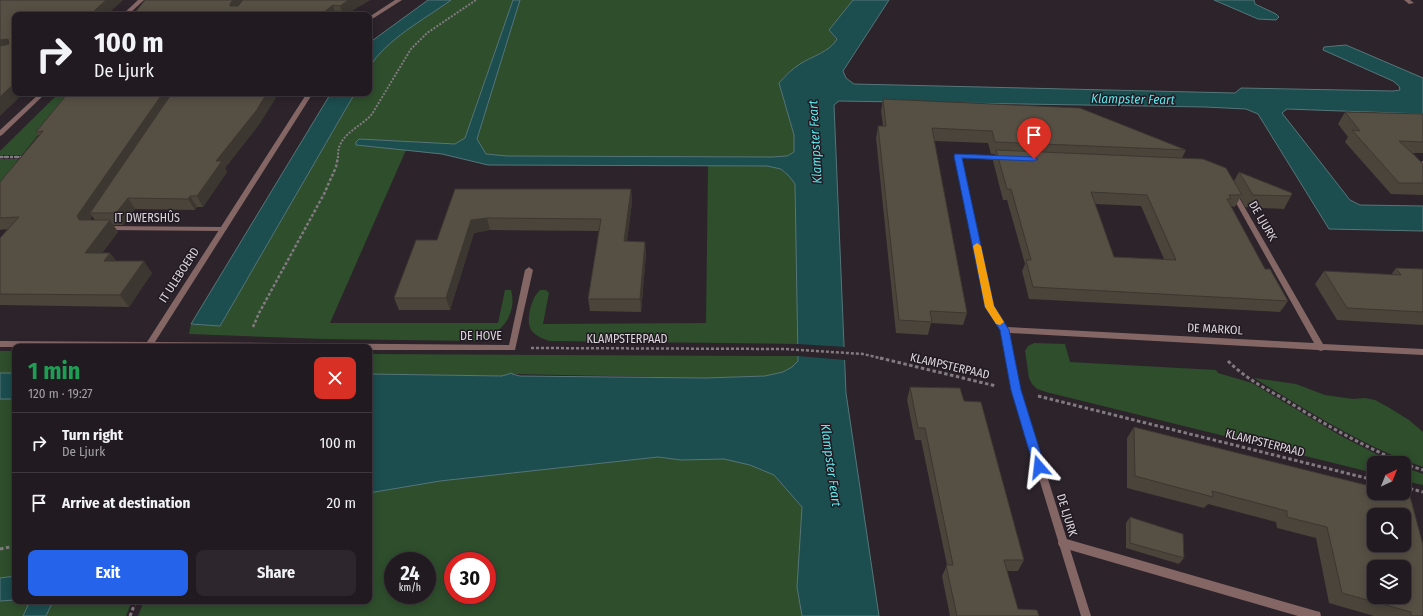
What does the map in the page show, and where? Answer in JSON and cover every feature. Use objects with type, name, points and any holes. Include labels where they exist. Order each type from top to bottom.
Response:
[{"type":"street","points":[[128,12],[141,0]]},
{"type":"street","points":[[372,17],[399,0]]},
{"type":"street","points":[[0,134],[40,96]]},
{"type":"street","name":"IT ULEBOERD","points":[[150,344],[308,96]]},
{"type":"street","name":"DE LJURK","points":[[1013,158],[958,156],[990,307],[1005,330],[1016,390],[1086,616]]},
{"type":"street","name":"DE LJURK","points":[[1230,188],[1321,348]]},
{"type":"street","name":"IT DWERSHÛS","points":[[98,228],[223,229]]},
{"type":"street","name":"DE HOVE","points":[[372,347],[512,348],[529,270]]},
{"type":"street","name":"DE MARKOL","points":[[1005,330],[1321,348],[1423,352]]},
{"type":"street","points":[[0,344],[12,344]]},
{"type":"street","points":[[1063,543],[1316,616]]},
{"type":"path","points":[[246,344],[259,313],[324,194],[336,167],[340,145],[347,135],[368,118],[411,49],[427,34],[476,0]]},
{"type":"path","points":[[0,157],[24,157],[20,163]]},
{"type":"path","points":[[1217,342],[1224,356],[1251,378],[1343,434],[1386,456]]},
{"type":"path","name":"KLAMPSTERPAAD","points":[[512,348],[785,349],[863,354],[1016,390],[1367,478]]},
{"type":"path","points":[[1411,466],[1423,470]]},
{"type":"path","points":[[1411,489],[1423,492]]},
{"type":"path","points":[[0,549],[12,547]]},
{"type":"path","points":[[130,616],[135,604]]},
{"type":"green space","points":[[451,0],[513,0],[465,138],[455,144],[359,139],[356,145],[406,150],[330,323],[498,323],[505,290],[511,290],[512,307],[505,323],[493,334],[478,341],[323,339],[189,334],[191,324],[220,326],[353,96],[372,96],[373,60],[392,41]]},
{"type":"green space","points":[[520,0],[853,0],[829,30],[837,40],[834,44],[830,48],[795,68],[779,83],[794,135],[794,152],[787,156],[507,156],[486,154],[477,139]]},
{"type":"green space","points":[[56,96],[70,96],[22,155],[0,155],[0,151]]},
{"type":"green space","points":[[0,159],[19,159],[0,183]]},
{"type":"green space","points":[[735,164],[776,167],[786,173],[795,184],[799,344],[549,341],[538,336],[531,330],[529,316],[531,307],[540,290],[546,290],[549,293],[543,324],[706,323],[708,165]]},
{"type":"green space","points":[[1034,343],[1065,344],[1070,362],[1216,370],[1218,373],[1252,383],[1341,436],[1380,456],[1367,456],[1367,471],[1046,392],[1037,389],[1029,378],[1025,351],[1028,346]]},
{"type":"green space","points":[[0,351],[12,351],[12,373],[0,373]]},
{"type":"green space","points":[[372,354],[799,356],[798,361],[792,367],[783,372],[765,376],[705,378],[512,374],[503,376],[372,374]]},
{"type":"green space","points":[[1254,378],[1296,384],[1325,395],[1375,400],[1409,420],[1423,432],[1423,467],[1411,462],[1411,456],[1395,456],[1378,449],[1315,415]]},
{"type":"green space","points":[[0,399],[12,399],[12,576],[0,578]]},
{"type":"green space","points":[[658,457],[681,460],[724,459],[750,465],[774,475],[802,507],[797,587],[802,616],[138,616],[143,604],[372,604],[372,492],[440,481]]},
{"type":"green space","points":[[1411,470],[1423,474],[1423,485],[1411,482]]},
{"type":"green space","points":[[12,600],[12,604],[29,604],[23,616],[0,616],[0,601]]},
{"type":"green space","points":[[52,604],[131,604],[126,616],[46,616]]},
{"type":"water","points":[[428,0],[451,0],[395,39],[372,64],[372,41]]},
{"type":"water","name":"Klampster Feart","points":[[513,0],[520,0],[477,139],[486,154],[507,156],[787,156],[794,152],[794,135],[779,83],[797,66],[825,51],[834,43],[837,39],[829,30],[853,0],[889,0],[843,71],[846,78],[854,84],[1235,93],[1241,88],[1400,90],[1399,86],[1393,81],[1323,50],[1324,47],[1346,45],[1423,78],[1423,114],[1287,109],[1282,113],[1350,200],[1360,205],[1423,206],[1423,231],[1329,229],[1258,114],[1246,109],[839,101],[834,105],[846,393],[879,616],[802,616],[797,587],[802,507],[774,475],[750,465],[724,459],[681,460],[658,457],[440,481],[372,492],[372,374],[502,376],[512,373],[520,376],[705,378],[765,376],[783,372],[792,367],[798,361],[795,184],[781,169],[767,166],[488,165],[442,154],[356,145],[356,142],[359,139],[455,144],[465,138]]},
{"type":"water","points":[[1214,0],[1254,0],[1255,4],[1276,14],[1279,17],[1276,20],[1258,19]]},
{"type":"water","points":[[329,96],[353,96],[220,326],[191,324]]},
{"type":"water","points":[[0,373],[12,373],[12,399],[0,399]]},
{"type":"water","points":[[12,576],[12,600],[0,601],[0,578]]},
{"type":"water","points":[[29,604],[52,604],[46,616],[23,616]]},
{"type":"pier","points":[[797,344],[846,347],[846,360],[797,356]]},
{"type":"building","points":[[0,0],[106,0],[93,12],[12,12],[12,86],[0,97],[0,46],[9,44],[8,39],[0,40]]},
{"type":"building","points":[[145,0],[233,0],[230,6],[238,6],[243,0],[349,0],[340,6],[333,5],[324,12],[135,12]]},
{"type":"building","points":[[66,96],[161,96],[77,216],[79,220],[110,220],[85,253],[110,253],[104,261],[144,261],[120,295],[0,294],[0,238],[19,217],[0,218],[0,182],[43,131],[36,132]]},
{"type":"building","points":[[170,96],[265,96],[256,111],[216,161],[222,161],[197,196],[190,196],[188,199],[128,198],[116,213],[90,213]]},
{"type":"building","points":[[883,99],[1080,108],[1186,150],[995,142],[992,131],[932,128],[967,313],[930,311],[932,322],[899,320],[878,126],[886,126]]},
{"type":"building","points":[[1345,112],[1423,114],[1423,142],[1399,141],[1423,164],[1423,183],[1399,183],[1352,130],[1360,131]]},
{"type":"building","points":[[996,150],[1203,159],[1226,168],[1242,195],[1229,195],[1231,199],[1227,199],[1265,269],[1270,269],[1288,301],[1033,287],[1026,260],[1031,260],[1011,189],[1007,189]],"holes":[[[1091,192],[1147,195],[1176,260],[1114,257]]]},
{"type":"building","points":[[1239,172],[1292,193],[1291,196],[1253,195]]},
{"type":"building","points":[[455,189],[631,189],[624,241],[645,242],[640,299],[588,299],[601,219],[487,218],[471,220],[446,298],[394,298],[416,240],[437,240]]},
{"type":"building","points":[[1396,268],[1423,269],[1423,312],[1347,308],[1324,271],[1401,275]]},
{"type":"building","points":[[910,387],[960,388],[964,401],[981,402],[1024,560],[1004,560],[1018,609],[1037,610],[1039,616],[957,616],[946,565],[953,565],[925,428],[918,428]]},
{"type":"building","points":[[1134,427],[1367,485],[1367,500],[1411,500],[1423,545],[1423,616],[1411,616],[1411,612],[1382,604],[1411,604],[1411,560],[1367,560],[1367,600],[1342,593],[1327,527],[1287,517],[1287,511],[1212,491],[1213,497],[1135,476]]},
{"type":"building","points":[[1130,517],[1183,534],[1184,558],[1130,543]]},
{"type":"slow traffic","points":[[977,246],[990,307],[1000,322]]},
{"type":"route","points":[[1034,159],[958,156],[990,307],[1005,330],[1016,390],[1039,467]]}]
